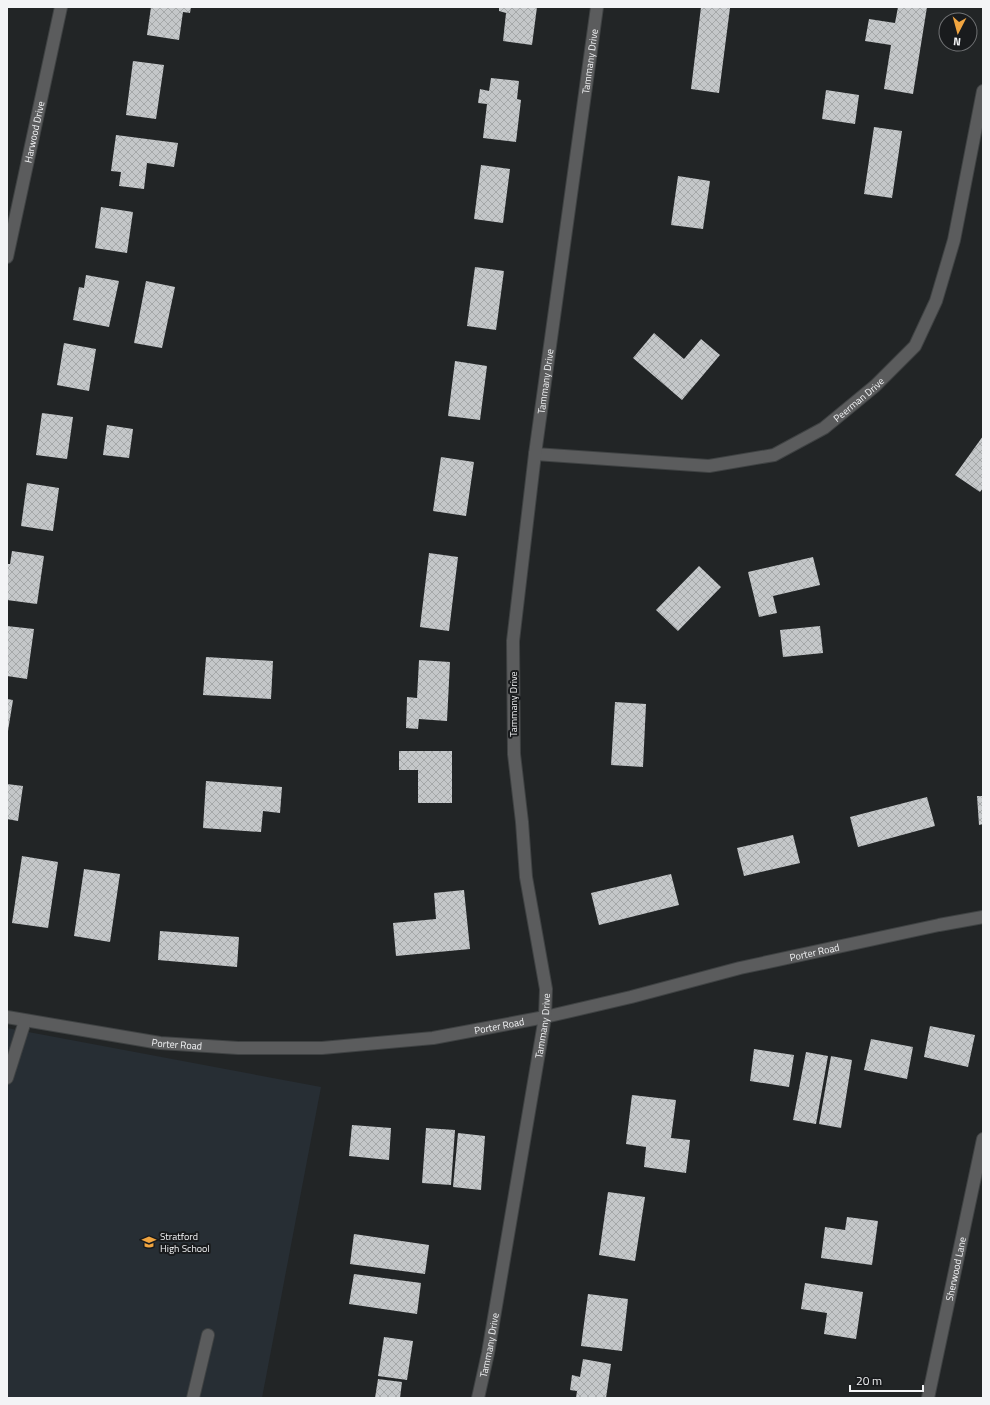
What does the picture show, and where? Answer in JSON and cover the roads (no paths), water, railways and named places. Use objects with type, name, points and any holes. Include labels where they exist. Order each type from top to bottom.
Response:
[{"type":"street","name":"Harwood Drive","points":[[7,257],[61,7]]},
{"type":"street","name":"Tammany Drive","points":[[478,1398],[488,1353],[545,1017],[546,989],[526,877],[522,822],[514,754],[513,641],[535,454],[597,7]]},
{"type":"street","name":"Peerman Drive","points":[[535,454],[709,466],[774,455],[824,428],[875,386],[915,346],[936,301],[954,240],[983,91]]},
{"type":"street","name":"Porter Road","points":[[7,1017],[160,1043],[238,1048],[322,1048],[433,1038],[545,1017],[631,997],[740,968],[939,925],[983,918]]},
{"type":"street","points":[[7,1078],[25,1021]]},
{"type":"street","name":"Sherwood Lane","points":[[928,1398],[983,1140]]},
{"type":"street","points":[[193,1398],[208,1335]]},
{"type":"place","name":"Stratford High School","points":[[149,1242]]}]
